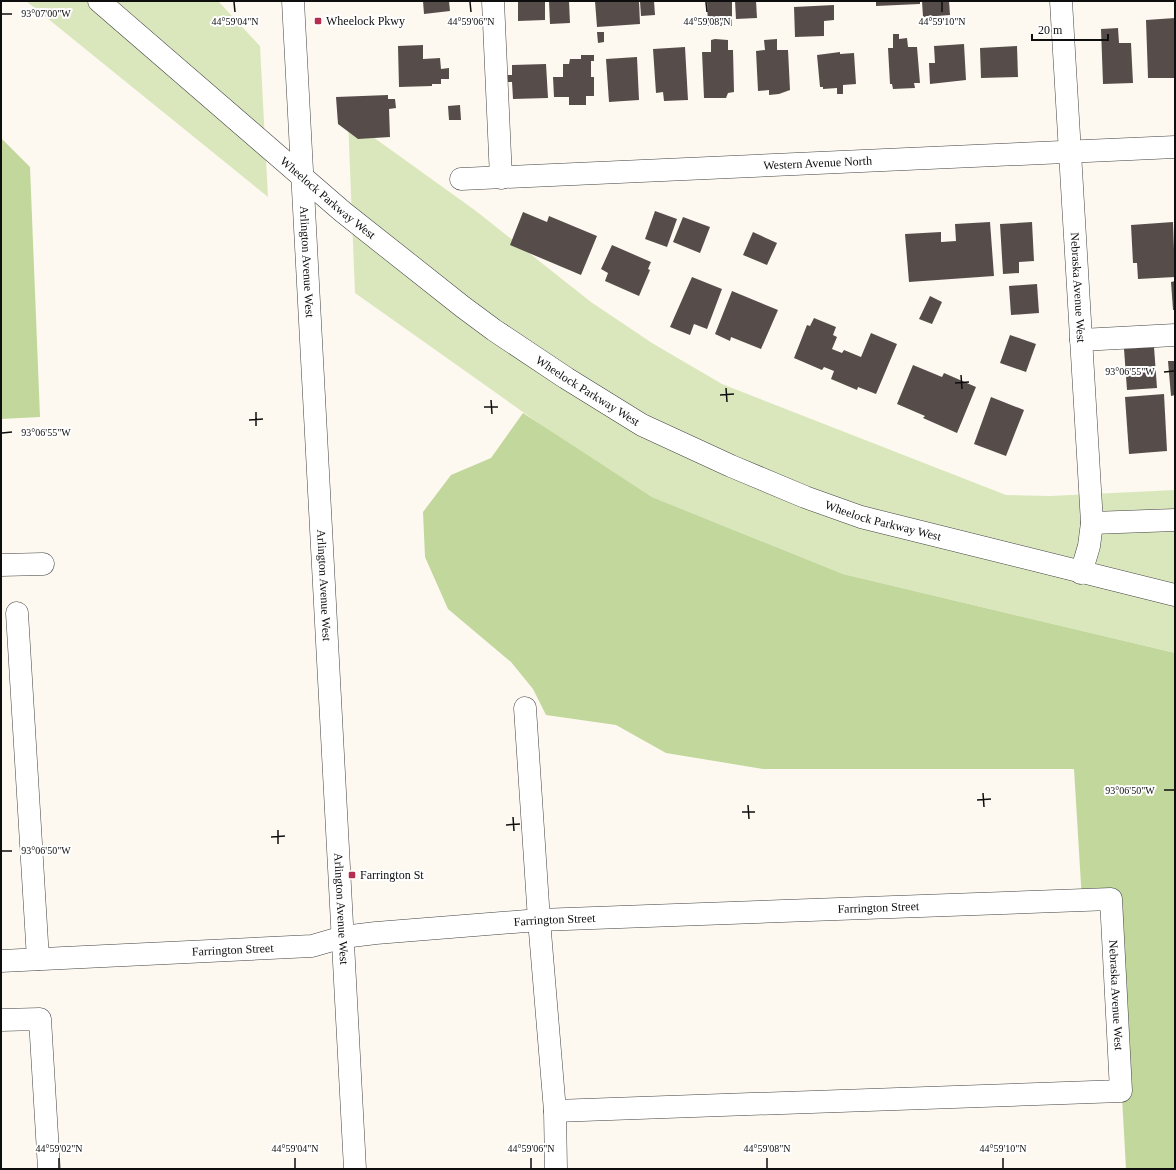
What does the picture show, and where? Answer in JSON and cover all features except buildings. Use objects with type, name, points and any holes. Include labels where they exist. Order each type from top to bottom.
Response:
[{"type":"street","name":"Wheelock Parkway West","points":[[99,1],[343,212],[488,326],[566,378],[642,425],[792,492],[861,517],[1081,573],[1175,595]]},
{"type":"street","name":"Arlington Avenue West","points":[[293,1],[355,1169]]},
{"type":"street","points":[[493,1],[501,178]]},
{"type":"street","name":"Nebraska Avenue West","points":[[1061,1],[1092,523],[1089,546],[1081,573]]},
{"type":"street","name":"Western Avenue North","points":[[461,179],[1175,147]]},
{"type":"street","points":[[1081,340],[1175,335]]},
{"type":"street","points":[[1092,523],[1175,520]]},
{"type":"street","points":[[1,565],[43,564]]},
{"type":"street","points":[[17,613],[38,959]]},
{"type":"street","points":[[525,708],[539,920],[555,1111],[556,1169]]},
{"type":"street","name":"Nebraska Avenue West","points":[[555,1111],[1121,1091],[1111,900]]},
{"type":"street","name":"Farrington Street","points":[[1,961],[312,946],[342,937],[376,933],[539,920],[1111,900]]},
{"type":"street","points":[[1,1020],[40,1018],[49,1169]]},
{"type":"green space","points":[[26,1],[218,1],[260,46],[268,197]]},
{"type":"green space","points":[[348,119],[476,211],[591,302],[652,343],[722,384],[1006,495],[1050,496],[1175,490],[1175,653],[843,574],[652,497],[554,434],[355,293]]},
{"type":"green space","points":[[1,138],[30,167],[40,417],[1,419]]},
{"type":"green space","points":[[523,413],[652,497],[843,574],[1175,653],[1175,1169],[1126,1169],[1111,900],[1082,901],[1074,769],[763,769],[666,753],[616,725],[546,715],[533,689],[511,662],[448,609],[425,557],[423,512],[451,475],[491,458]]},
{"type":"place","name":"Wheelock Pkwy","points":[[318,21]]},
{"type":"place","name":"Farrington St","points":[[352,875]]}]
